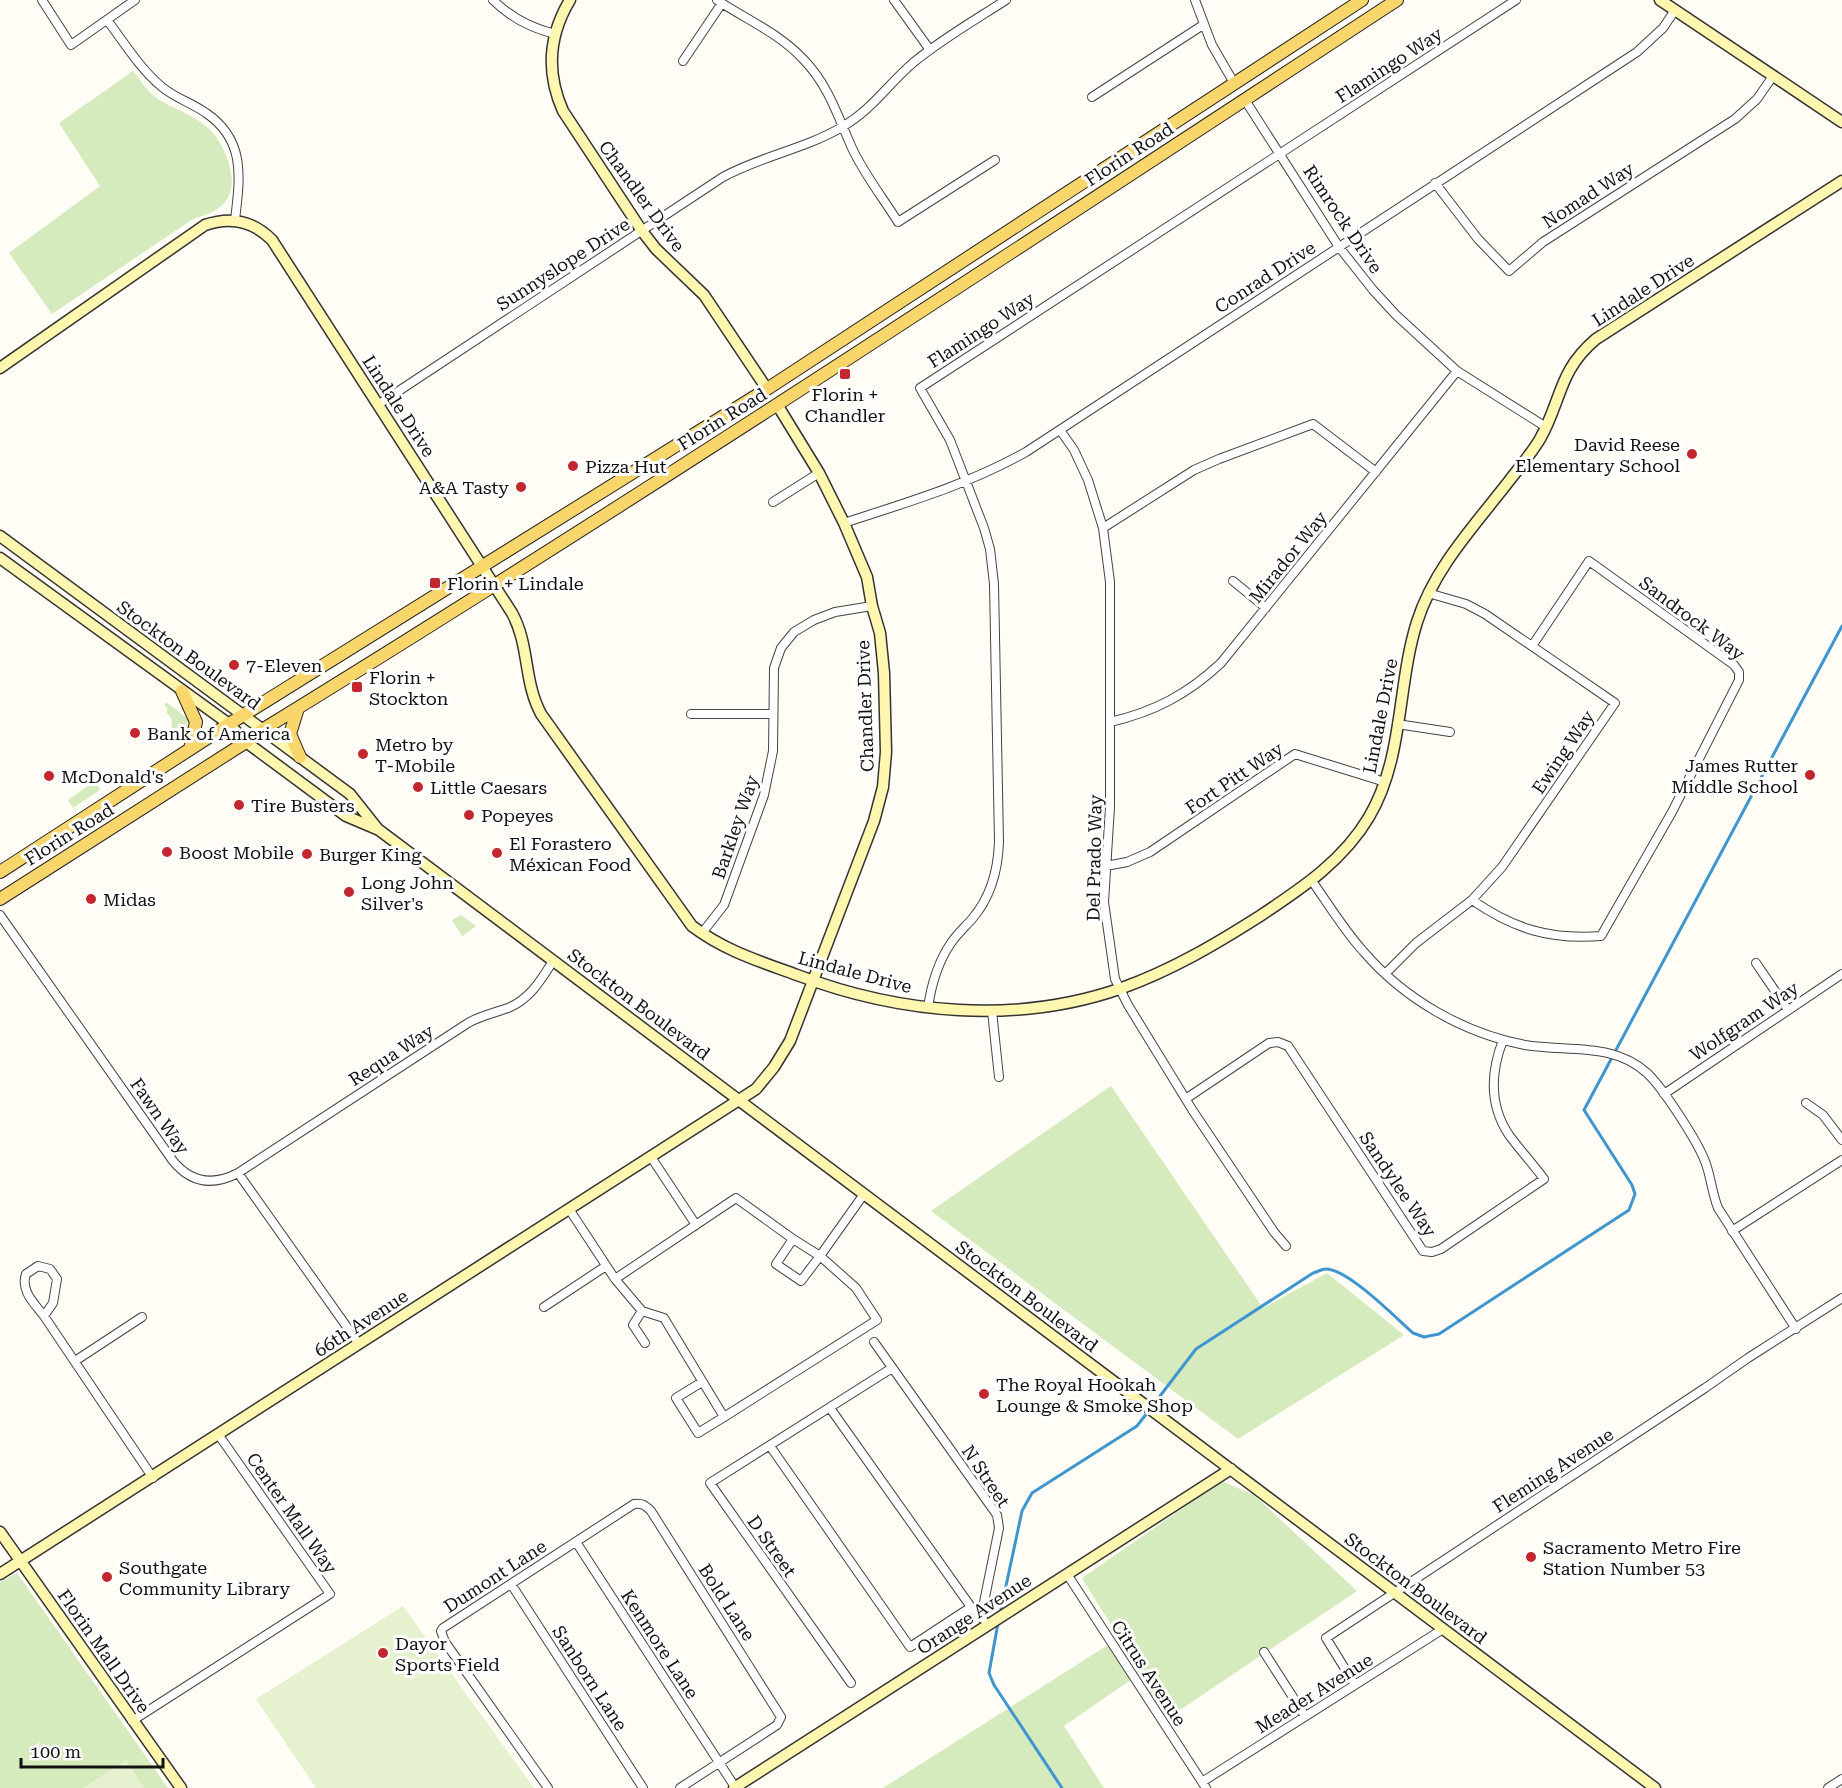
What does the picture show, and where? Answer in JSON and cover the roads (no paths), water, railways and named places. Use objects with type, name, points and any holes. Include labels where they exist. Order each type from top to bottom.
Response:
[{"type":"main road","name":"Florin Road","points":[[0,872],[190,748],[767,390],[1362,0]]},
{"type":"main road","name":"Florin Road","points":[[0,899],[262,730],[778,406],[1397,0]]},
{"type":"main road","points":[[1245,100],[1256,69]]},
{"type":"main road","points":[[1221,115],[1234,83]]},
{"type":"main road","points":[[778,406],[788,376]]},
{"type":"main road","points":[[755,419],[767,390]]},
{"type":"main road","points":[[182,691],[196,722],[190,748]]},
{"type":"main road","points":[[297,708],[290,734],[300,757]]},
{"type":"street","points":[[42,0],[71,45],[135,0]]},
{"type":"street","points":[[493,0],[525,24],[555,33]]},
{"type":"street","name":"Chandler Drive","points":[[570,0],[555,33],[551,67],[558,101],[642,231],[656,249],[704,295],[767,390]]},
{"type":"street","points":[[894,0],[930,50]]},
{"type":"street","name":"Sunnyslope Drive","points":[[379,404],[735,170],[773,154],[808,143],[843,126],[877,100],[906,69],[930,50],[1006,0]]},
{"type":"street","points":[[1195,0],[1212,45],[1234,83]]},
{"type":"street","name":"Flamingo Way","points":[[928,1008],[940,964],[950,944],[984,902],[995,874],[999,853],[994,572],[984,528],[950,440],[920,388],[1516,0]]},
{"type":"street","points":[[1660,0],[1842,122]]},
{"type":"street","points":[[683,62],[719,2],[764,27],[785,42],[804,59],[827,90],[857,157],[898,222],[995,160]]},
{"type":"street","name":"Conrad Drive","points":[[844,523],[966,482],[1001,466],[1060,430],[1637,52],[1663,28],[1675,10]]},
{"type":"street","points":[[0,368],[196,230],[215,221],[236,220],[240,178],[237,157],[229,137],[207,113],[177,98],[159,85],[107,20]]},
{"type":"street","points":[[1092,97],[1203,25]]},
{"type":"street","name":"Nomad Way","points":[[1435,183],[1478,239],[1509,271],[1543,242],[1743,113],[1758,99],[1773,76]]},
{"type":"street","name":"Rimrock Drive","points":[[1245,100],[1339,247],[1396,315],[1457,371],[1546,427]]},
{"type":"street","name":"Lindale Drive","points":[[236,220],[255,226],[272,240],[379,404],[512,613],[521,632],[529,683],[540,714],[686,918],[702,933],[723,947],[813,981],[873,999],[928,1008],[992,1011],[1058,1003],[1119,989],[1181,963],[1209,948],[1312,881],[1346,849],[1375,807],[1385,782],[1391,762],[1410,645],[1428,592],[1455,550],[1526,459],[1546,427],[1567,374],[1580,355],[1596,339],[1842,181]]},
{"type":"street","name":"Mirador Way","points":[[1110,722],[1153,710],[1189,690],[1206,678],[1228,656],[1457,371]]},
{"type":"street","name":"Chandler Drive","points":[[739,1100],[756,1089],[790,1041],[874,821],[883,787],[886,752],[884,673],[880,633],[867,577],[819,473],[778,406]]},
{"type":"street","points":[[1102,528],[1194,470],[1313,424],[1376,472]]},
{"type":"street","name":"Del Prado Way","points":[[1060,430],[1074,450],[1088,480],[1102,528],[1110,582],[1110,807],[1104,902],[1115,979],[1186,1098],[1268,1223],[1286,1246]]},
{"type":"street","points":[[773,502],[819,473]]},
{"type":"street","name":"Stockton Boulevard","points":[[0,536],[350,794],[379,830]]},
{"type":"street","name":"Stockton Boulevard","points":[[0,558],[229,724],[246,742],[346,816],[379,830],[1655,1788]]},
{"type":"street","name":"Sandrock Way","points":[[1472,900],[1513,924],[1536,932],[1560,937],[1601,936],[1672,812],[1739,680],[1739,672],[1734,665],[1589,561],[1532,646]]},
{"type":"street","points":[[1233,581],[1266,608]]},
{"type":"street","name":"Ewing Way","points":[[1385,974],[1416,943],[1472,900],[1502,867],[1615,703],[1476,608],[1428,592]]},
{"type":"street","name":"Barkley Way","points":[[702,933],[724,905],[764,795],[772,751],[774,668],[777,657],[787,639],[803,625],[824,615],[846,609],[872,606]]},
{"type":"street","points":[[691,714],[773,714]]},
{"type":"street","points":[[1397,724],[1450,732]]},
{"type":"street","name":"Fort Pitt Way","points":[[1106,866],[1127,862],[1150,852],[1295,754],[1385,782]]},
{"type":"street","points":[[1312,881],[1349,934],[1385,974],[1433,1010],[1503,1040],[1555,1049],[1602,1051],[1628,1060],[1646,1072],[1664,1094],[1699,1148],[1707,1167],[1714,1198],[1732,1231],[1796,1329]]},
{"type":"street","name":"Fawn Way","points":[[0,915],[179,1169],[197,1180],[207,1181],[227,1179],[238,1173]]},
{"type":"street","name":"Requa Way","points":[[238,1173],[468,1023],[523,999],[538,985],[554,961]]},
{"type":"street","points":[[1756,963],[1788,1010]]},
{"type":"street","name":"Wolfgram Way","points":[[1664,1094],[1842,974]]},
{"type":"street","points":[[992,1011],[999,1077]]},
{"type":"street","name":"Sandylee Way","points":[[1186,1098],[1269,1043],[1278,1042],[1288,1046],[1424,1251],[1432,1252],[1441,1249],[1544,1179],[1510,1137],[1497,1110],[1494,1070],[1503,1040]]},
{"type":"street","name":"66th Avenue","points":[[0,1574],[739,1100]]},
{"type":"street","points":[[1806,1103],[1823,1115],[1842,1140]]},
{"type":"street","points":[[651,1157],[696,1225]]},
{"type":"street","points":[[1732,1231],[1842,1160]]},
{"type":"street","points":[[238,1173],[359,1344]]},
{"type":"street","points":[[794,1239],[776,1264],[801,1281],[864,1194]]},
{"type":"street","points":[[615,1279],[736,1198],[820,1256],[856,1288],[878,1320],[698,1433],[676,1398],[702,1382]]},
{"type":"street","points":[[569,1209],[615,1279],[642,1311],[664,1318],[724,1417]]},
{"type":"street","points":[[44,1316],[53,1303],[57,1279],[50,1269],[38,1266],[26,1274],[25,1291],[153,1478]]},
{"type":"street","points":[[544,1307],[606,1266]]},
{"type":"street","name":"Fleming Avenue","points":[[1355,1685],[1326,1638],[1842,1298]]},
{"type":"street","points":[[642,1311],[633,1325],[645,1343]]},
{"type":"street","points":[[75,1361],[142,1317]]},
{"type":"street","name":"N Street","points":[[874,1342],[997,1515],[999,1528],[987,1621]]},
{"type":"street","points":[[892,1368],[770,1446],[910,1647],[971,1607]]},
{"type":"street","points":[[830,1408],[971,1607],[987,1621]]},
{"type":"street","name":"Center Mall Way","points":[[132,1721],[330,1594],[218,1434]]},
{"type":"street","name":"D Street","points":[[770,1446],[710,1483],[851,1683]]},
{"type":"street","name":"Orange Avenue","points":[[719,1763],[734,1788],[987,1621],[1016,1607],[1231,1469]]},
{"type":"street","name":"Bold Lane","points":[[576,1542],[634,1504],[646,1506],[657,1521],[782,1717],[777,1725],[719,1763]]},
{"type":"street","name":"Florin Mall Drive","points":[[0,1532],[181,1788]]},
{"type":"street","name":"Dumont Lane","points":[[548,1788],[441,1635],[443,1628],[576,1542]]},
{"type":"street","name":"Kenmore Lane","points":[[576,1542],[719,1763]]},
{"type":"street","name":"Citrus Avenue","points":[[1067,1574],[1204,1785]]},
{"type":"street","name":"Sanborn Lane","points":[[511,1584],[643,1788]]},
{"type":"street","name":"Meader Avenue","points":[[1204,1785],[1305,1716],[1443,1629]]},
{"type":"street","points":[[1263,1652],[1305,1716]]},
{"type":"street","points":[[680,1788],[719,1763]]},
{"type":"street","points":[[1828,1788],[1842,1779]]},
{"type":"waterway","points":[[1000,1614],[1022,1511],[1032,1493],[1137,1426],[1196,1349],[1313,1273],[1326,1269],[1346,1277],[1371,1295],[1413,1333],[1424,1337],[1439,1334],[1629,1210],[1635,1194],[1632,1185],[1584,1110],[1842,626]]},
{"type":"waterway","points":[[998,1623],[989,1673],[994,1685],[1062,1788]]},
{"type":"place","name":"Florin + Chandler","points":[[845,374]]},
{"type":"place","name":"David Reese Elementary School","points":[[1692,454]]},
{"type":"place","name":"Pizza Hut","points":[[573,466]]},
{"type":"place","name":"A&A Tasty","points":[[521,487]]},
{"type":"place","name":"Florin + Lindale","points":[[435,583]]},
{"type":"place","name":"7-Eleven","points":[[234,665]]},
{"type":"place","name":"Florin + Stockton","points":[[357,687]]},
{"type":"place","name":"Bank of America","points":[[135,733]]},
{"type":"place","name":"Metro by T-Mobile","points":[[363,754]]},
{"type":"place","name":"James Rutter Middle School","points":[[1810,775]]},
{"type":"place","name":"McDonald's","points":[[49,776]]},
{"type":"place","name":"Little Caesars","points":[[418,787]]},
{"type":"place","name":"Tire Busters","points":[[239,805]]},
{"type":"place","name":"Popeyes","points":[[469,815]]},
{"type":"place","name":"Boost Mobile","points":[[167,852]]},
{"type":"place","name":"El Forastero Méxican Food","points":[[497,853]]},
{"type":"place","name":"Burger King","points":[[307,854]]},
{"type":"place","name":"Long John Silver's","points":[[349,892]]},
{"type":"place","name":"Midas","points":[[91,899]]},
{"type":"place","name":"The Royal Hookah Lounge & Smoke Shop","points":[[984,1394]]},
{"type":"place","name":"Sacramento Metro Fire Station Number 53","points":[[1531,1557]]},
{"type":"place","name":"Southgate Community Library","points":[[107,1577]]},
{"type":"place","name":"Dayor Sports Field","points":[[383,1653]]}]
